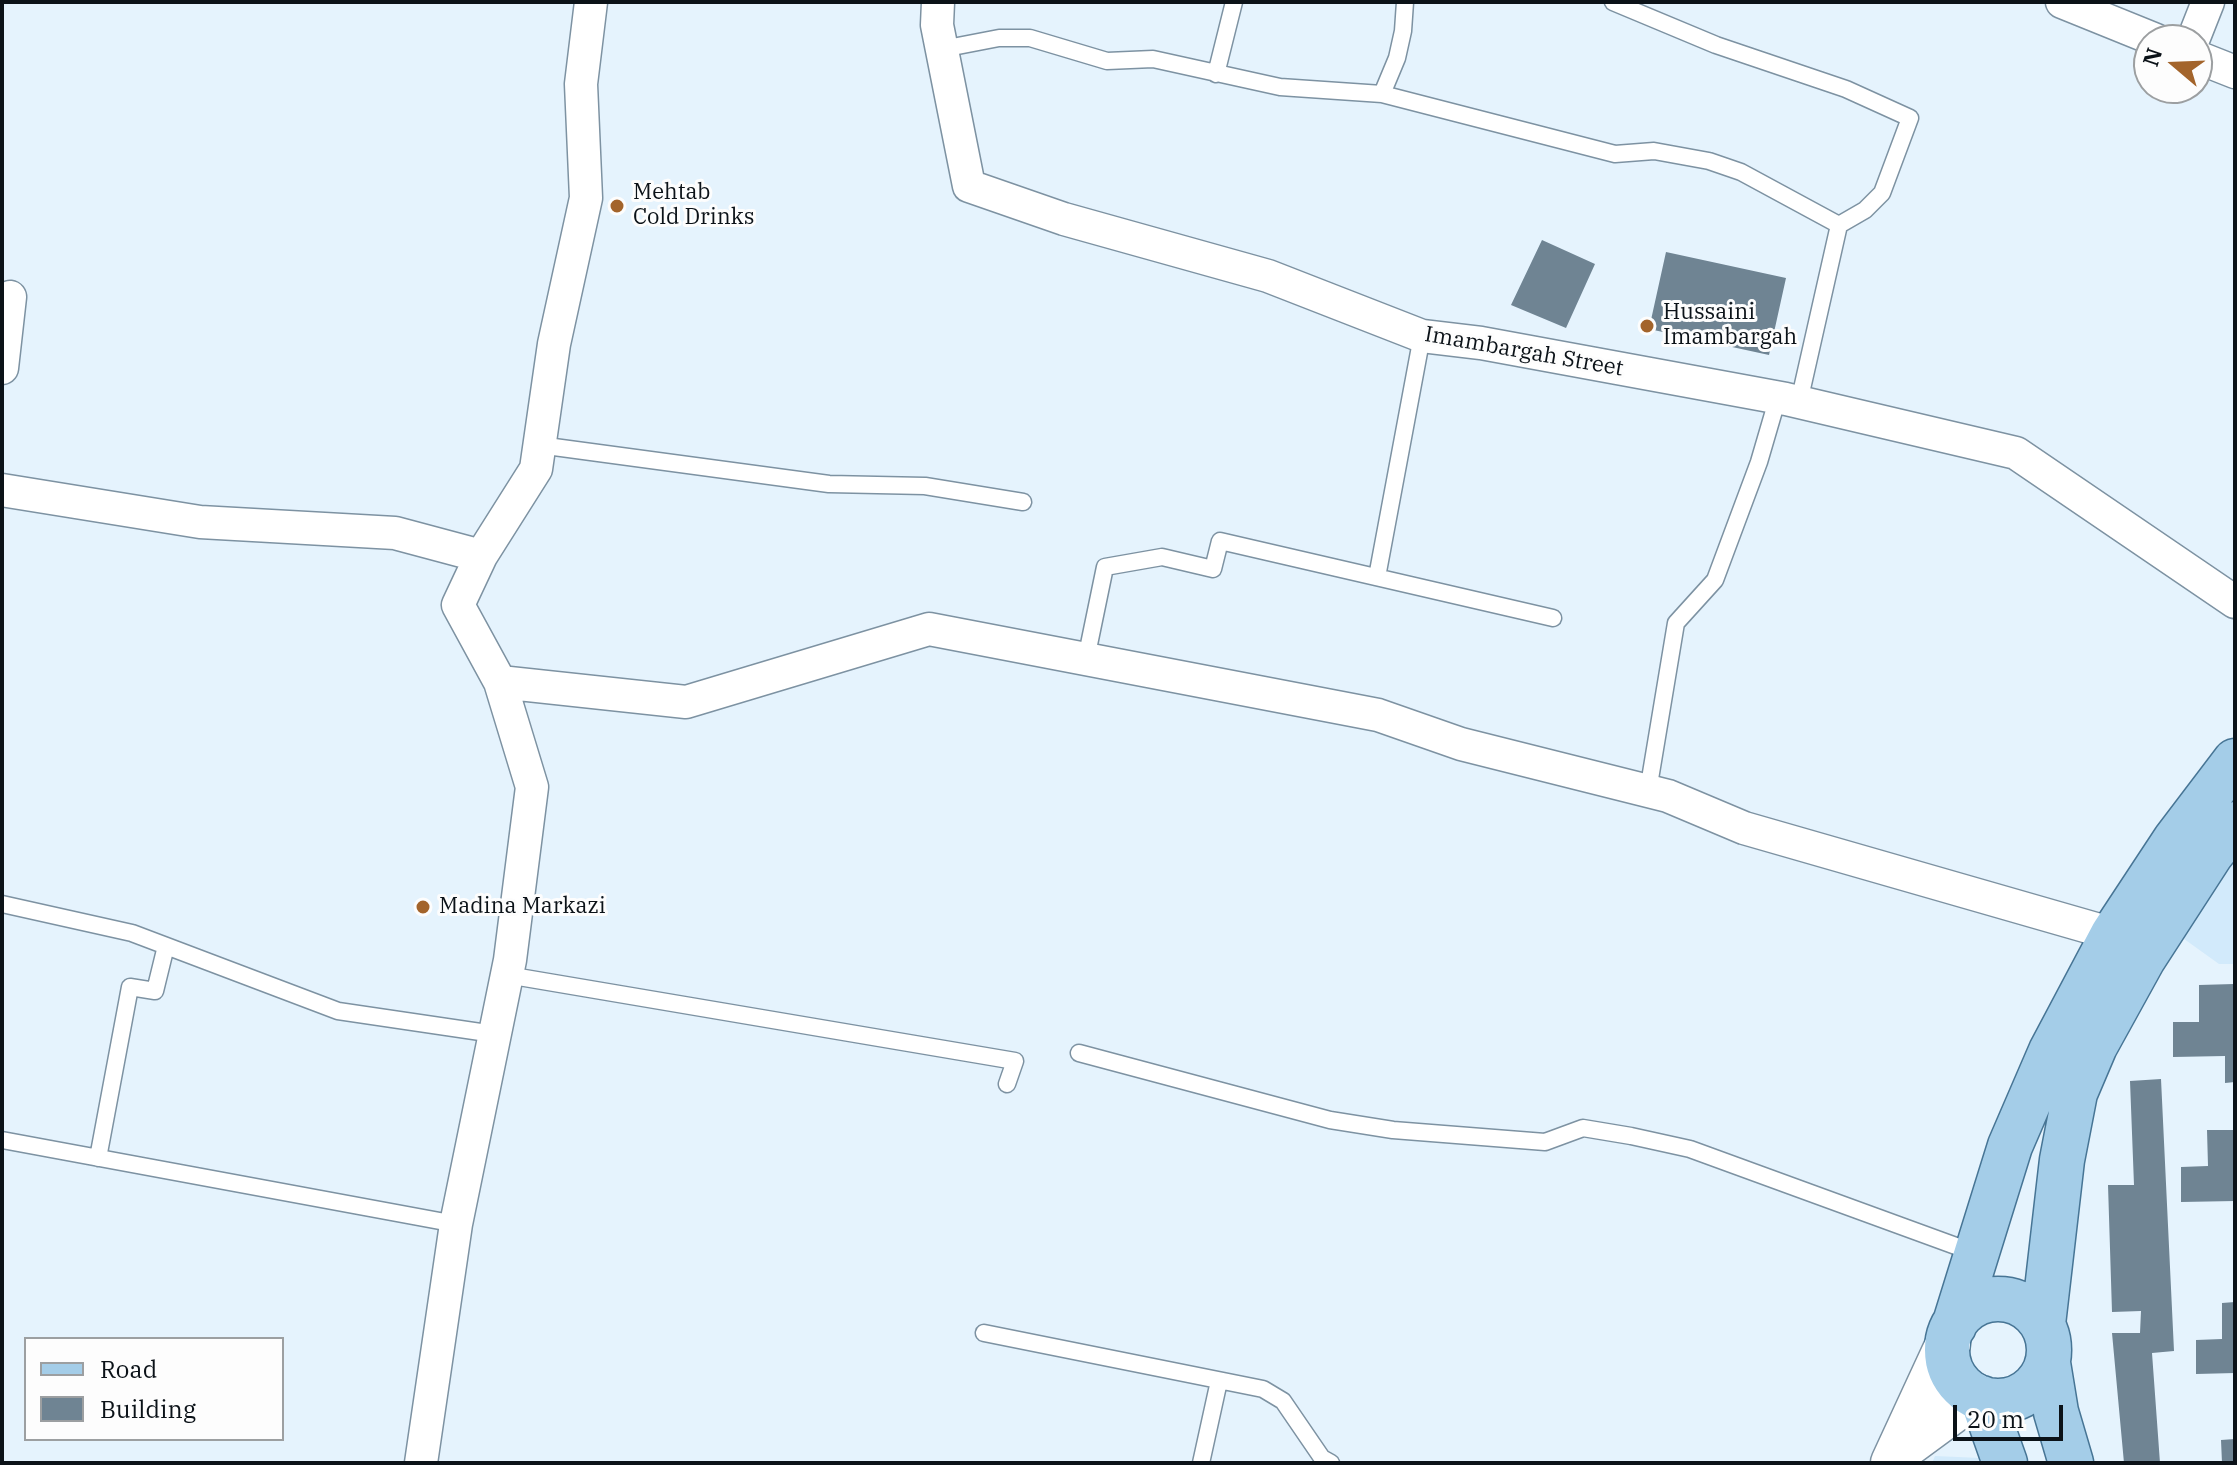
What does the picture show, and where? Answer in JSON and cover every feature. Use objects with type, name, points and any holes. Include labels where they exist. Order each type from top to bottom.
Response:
[{"type":"main road","points":[[2235,761],[2175,840],[2113,934],[2051,1051],[2010,1146],[1951,1335],[1948,1359],[1953,1373],[1962,1386],[1978,1396],[1999,1401],[2015,1398],[2030,1390],[2041,1378],[2051,1238],[2075,1093],[2095,1046],[2143,959],[2211,854],[2235,824]]},
{"type":"main road","points":[[1951,1335],[1963,1313],[1975,1304],[1990,1299],[2021,1303],[2033,1312],[2045,1344],[2056,1412],[2071,1463]]},
{"type":"main road","points":[[1978,1396],[2005,1463]]},
{"type":"street","points":[[421,1463],[456,1224],[507,975],[532,787],[500,682],[458,605],[481,556],[536,469],[554,344],[586,198],[581,84],[591,2]]},
{"type":"street","name":"Imambargah Street","points":[[938,2],[937,25],[969,186],[1064,219],[1268,276],[1422,336],[1481,343],[1788,399],[2016,453],[2235,602]]},
{"type":"street","points":[[2062,2],[2133,31]]},
{"type":"street","points":[[2199,24],[2208,2]]},
{"type":"street","points":[[2213,63],[2235,72]]},
{"type":"street","points":[[2,368],[10,297]]},
{"type":"street","points":[[2,490],[200,522],[395,533],[481,556]]},
{"type":"street","points":[[500,682],[686,702],[929,629],[1378,715],[1461,744],[1668,796],[1744,828],[2113,934]]},
{"type":"street","points":[[1895,1458],[1951,1335]]},
{"type":"street","points":[[1895,1458],[1978,1396]]},
{"type":"lane","points":[[1216,74],[1234,2]]},
{"type":"lane","points":[[1382,94],[1400,44],[1405,2]]},
{"type":"lane","points":[[1613,2],[1716,45],[1846,89],[1910,118],[1882,193],[1865,210],[1839,225],[1788,399],[1759,462],[1715,580],[1676,623],[1648,791]]},
{"type":"lane","points":[[942,49],[999,38],[1030,38],[1107,61],[1153,59],[1280,87],[1382,94],[1615,154],[1654,151],[1709,161],[1741,172],[1839,225]]},
{"type":"lane","points":[[1377,577],[1422,336]]},
{"type":"lane","points":[[539,445],[829,484],[925,486],[1023,502]]},
{"type":"lane","points":[[1086,659],[1105,567],[1162,557],[1213,569],[1220,541],[1553,618]]},
{"type":"lane","points":[[2,904],[132,933],[338,1011],[494,1034]]},
{"type":"lane","points":[[98,1158],[130,987],[155,991],[166,946]]},
{"type":"lane","points":[[507,975],[1015,1061],[1007,1084]]},
{"type":"lane","points":[[1079,1053],[1330,1120],[1393,1130],[1545,1142],[1583,1128],[1690,1149],[1976,1254]]},
{"type":"lane","points":[[2,1140],[456,1224]]},
{"type":"lane","points":[[984,1333],[1263,1389],[1283,1401],[1322,1458],[1331,1463]]},
{"type":"lane","points":[[1201,1463],[1219,1381]]},
{"type":"shaded area","points":[[2235,800],[2235,964],[2219,964],[2152,916]]},
{"type":"shaded area","points":[[1935,1456],[2003,1459],[2005,1463],[1932,1463]]},
{"type":"building","points":[[1542,240],[1595,264],[1566,328],[1511,305]]},
{"type":"building","points":[[1666,252],[1786,278],[1769,355],[1649,329]]},
{"type":"building","points":[[2234,984],[2235,1082],[2225,1083],[2225,1056],[2173,1057],[2173,1022],[2199,1022],[2199,985]]},
{"type":"building","points":[[2161,1079],[2174,1351],[2152,1353],[2160,1463],[2124,1463],[2112,1333],[2140,1333],[2141,1311],[2112,1312],[2108,1185],[2134,1185],[2130,1081]]},
{"type":"building","points":[[2207,1130],[2235,1130],[2235,1201],[2181,1202],[2181,1167],[2208,1166]]},
{"type":"building","points":[[2235,1302],[2235,1373],[2196,1374],[2196,1340],[2222,1339],[2222,1303]]},
{"type":"building","points":[[2235,1439],[2235,1463],[2222,1463],[2221,1440]]},
{"type":"place","name":"Mehtab Cold Drinks","points":[[617,206]]},
{"type":"place","name":"Hussaini Imambargah","points":[[1647,326]]},
{"type":"place","name":"Madina Markazi","points":[[423,907]]}]
